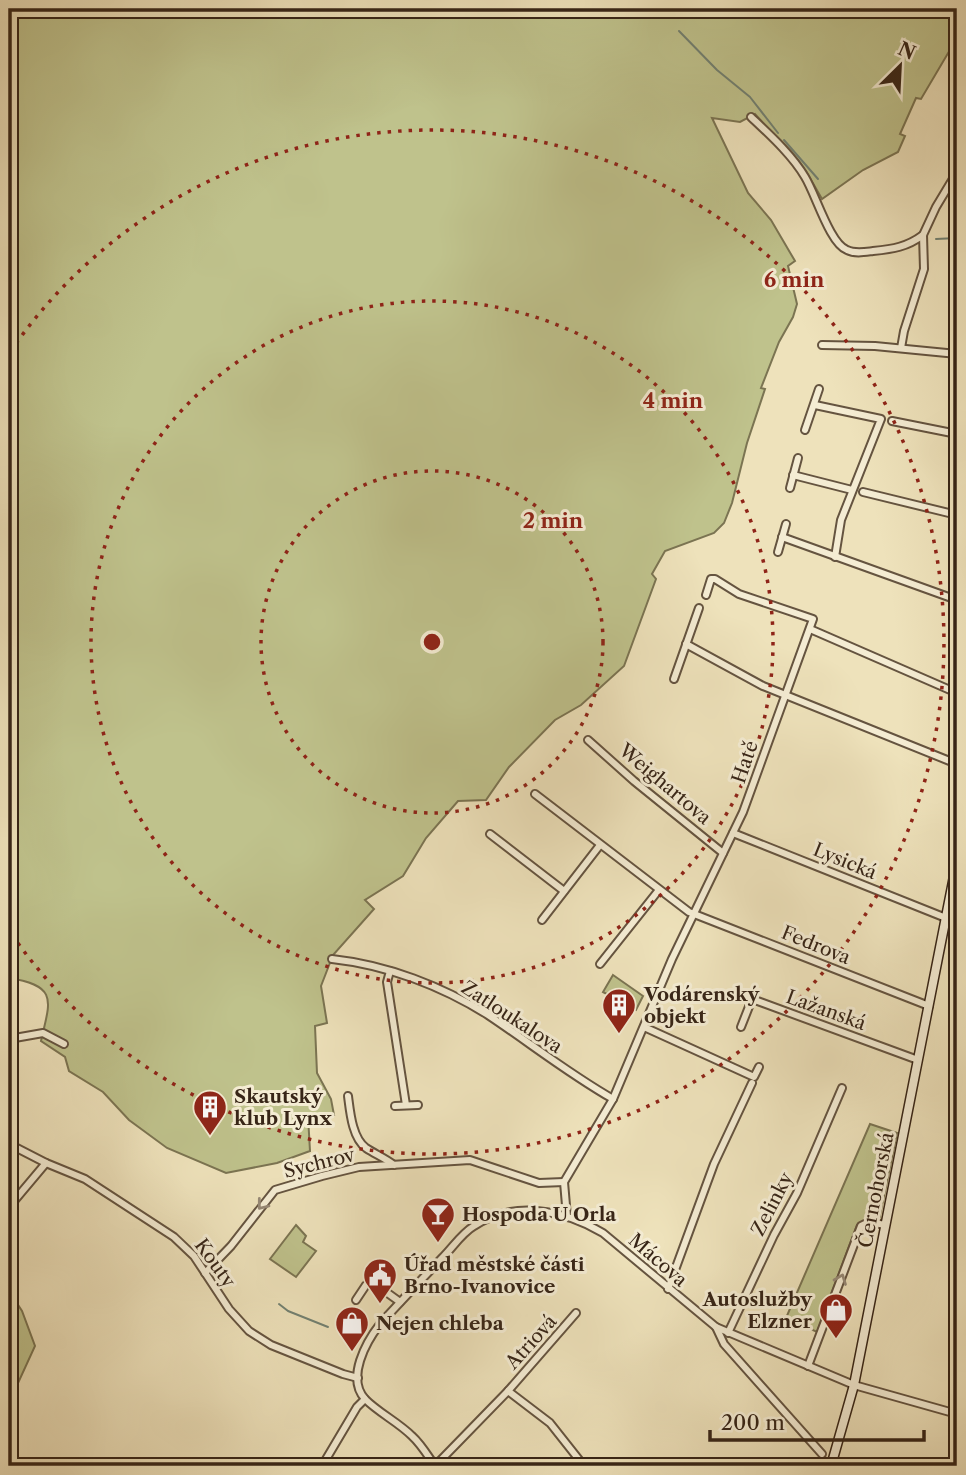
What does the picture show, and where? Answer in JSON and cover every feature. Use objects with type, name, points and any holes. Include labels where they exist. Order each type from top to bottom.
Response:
[{"type":"street","points":[[751,117],[804,174],[820,204],[832,239],[840,247],[859,252],[893,249],[909,244],[923,235]]},
{"type":"street","points":[[901,348],[924,269],[923,235],[957,172]]},
{"type":"street","points":[[822,345],[901,348],[957,354]]},
{"type":"street","points":[[805,430],[819,389]]},
{"type":"street","points":[[815,405],[881,419],[841,520],[835,557]]},
{"type":"street","points":[[892,421],[957,434]]},
{"type":"street","points":[[790,488],[798,458]]},
{"type":"street","points":[[793,475],[852,490]]},
{"type":"street","points":[[863,492],[957,515]]},
{"type":"street","points":[[778,552],[786,524]]},
{"type":"street","points":[[782,537],[957,600]]},
{"type":"street","points":[[706,595],[711,579],[715,579],[739,593],[813,619],[810,629],[957,693]]},
{"type":"street","points":[[674,679],[699,608]]},
{"type":"street","name":"Hatě","points":[[564,1182],[613,1099],[692,914],[733,834],[757,778],[810,629]]},
{"type":"street","points":[[686,644],[746,678],[957,764]]},
{"type":"street","name":"Weighartova","points":[[588,740],[723,853]]},
{"type":"street","name":"Fedrova","points":[[535,794],[692,914],[929,1006]]},
{"type":"street","points":[[490,834],[564,891]]},
{"type":"street","name":"Lysická","points":[[733,834],[946,918]]},
{"type":"street","points":[[541,919],[600,845]]},
{"type":"street","name":"Černohorská","points":[[831,1466],[854,1385],[957,862]]},
{"type":"street","points":[[600,964],[659,891]]},
{"type":"street","name":"Zatloukalova","points":[[332,960],[405,975],[468,1004],[613,1099]]},
{"type":"street","points":[[390,971],[387,982],[406,1105]]},
{"type":"street","name":"Lažanská","points":[[744,995],[918,1060]]},
{"type":"street","points":[[741,1027],[752,999]]},
{"type":"street","points":[[644,1027],[754,1077],[759,1067]]},
{"type":"street","points":[[9,1039],[44,1030],[64,1044]]},
{"type":"street","points":[[668,1289],[714,1164],[752,1083]]},
{"type":"street","name":"Zelinky","points":[[728,1333],[797,1193],[842,1088]]},
{"type":"street","name":"Sychrov","points":[[348,1096],[359,1140],[364,1147],[394,1165]]},
{"type":"street","points":[[395,1106],[418,1105]]},
{"type":"street","name":"Kouty","points":[[9,1144],[85,1179],[174,1237],[194,1256],[229,1309],[249,1331],[271,1345],[358,1378]]},
{"type":"street","name":"Sychrov","points":[[205,1273],[231,1246],[275,1190],[359,1167],[470,1160],[539,1183],[564,1182]]},
{"type":"street","points":[[9,1207],[46,1163]]},
{"type":"street","points":[[564,1182],[566,1217]]},
{"type":"street","points":[[872,1222],[877,1197]]},
{"type":"street","name":"Mácova","points":[[358,1378],[361,1358],[380,1324],[472,1227],[495,1214],[518,1210],[544,1211],[589,1224],[603,1233],[668,1289],[716,1327],[728,1333],[854,1385],[957,1415]]},
{"type":"street","points":[[808,1366],[861,1226],[872,1222],[885,1225]]},
{"type":"street","points":[[356,1300],[370,1284],[378,1286],[400,1303]]},
{"type":"street","name":"Atriová","points":[[435,1466],[508,1391],[576,1313]]},
{"type":"street","points":[[716,1327],[724,1344],[822,1454]]},
{"type":"street","points":[[358,1378],[359,1389],[365,1399],[413,1437],[435,1466]]},
{"type":"street","name":"Atriová","points":[[508,1391],[550,1423],[584,1466]]},
{"type":"street","points":[[322,1466],[357,1407],[365,1399]]},
{"type":"green space","points":[[9,9],[957,9],[957,38],[921,99],[916,98],[900,134],[905,136],[898,152],[863,170],[822,199],[806,171],[755,114],[740,122],[712,118],[748,193],[771,220],[795,261],[788,266],[797,304],[761,388],[765,389],[724,523],[714,533],[665,551],[652,574],[656,579],[624,666],[581,705],[555,720],[509,767],[486,800],[458,801],[426,838],[403,876],[365,900],[374,909],[333,955],[321,986],[327,1023],[315,1026],[317,1073],[331,1099],[334,1115],[308,1116],[310,1151],[277,1163],[226,1173],[167,1148],[129,1120],[103,1092],[69,1071],[65,1057],[41,1041],[47,1015],[47,998],[36,986],[9,978]]},
{"type":"green space","points":[[613,975],[643,996],[636,1010],[603,992]]},
{"type":"green space","points":[[870,1124],[897,1133],[879,1220],[868,1218],[857,1225],[817,1332],[786,1318]]},
{"type":"green space","points":[[296,1225],[306,1236],[303,1242],[316,1251],[296,1277],[270,1259]]},
{"type":"green space","points":[[9,1291],[22,1311],[35,1346],[18,1383],[9,1420]]},
{"type":"waterway","points":[[679,31],[717,70],[750,97],[778,133]]},
{"type":"waterway","points":[[784,140],[818,179]]},
{"type":"waterway","points":[[936,239],[957,238]]},
{"type":"waterway","points":[[279,1304],[288,1311],[328,1327]]},
{"type":"place","name":"Vodárenský objekt","points":[[619,1035]]},
{"type":"place","name":"Skautský klub Lynx","points":[[210,1137]]},
{"type":"place","name":"Hospoda U Orla","points":[[438,1244]]},
{"type":"place","name":"Úřad městské části Brno-Ivanovice","points":[[380,1305]]},
{"type":"place","name":"Autoslužby Elzner","points":[[836,1340]]},
{"type":"place","name":"Nejen chleba","points":[[352,1353]]}]
